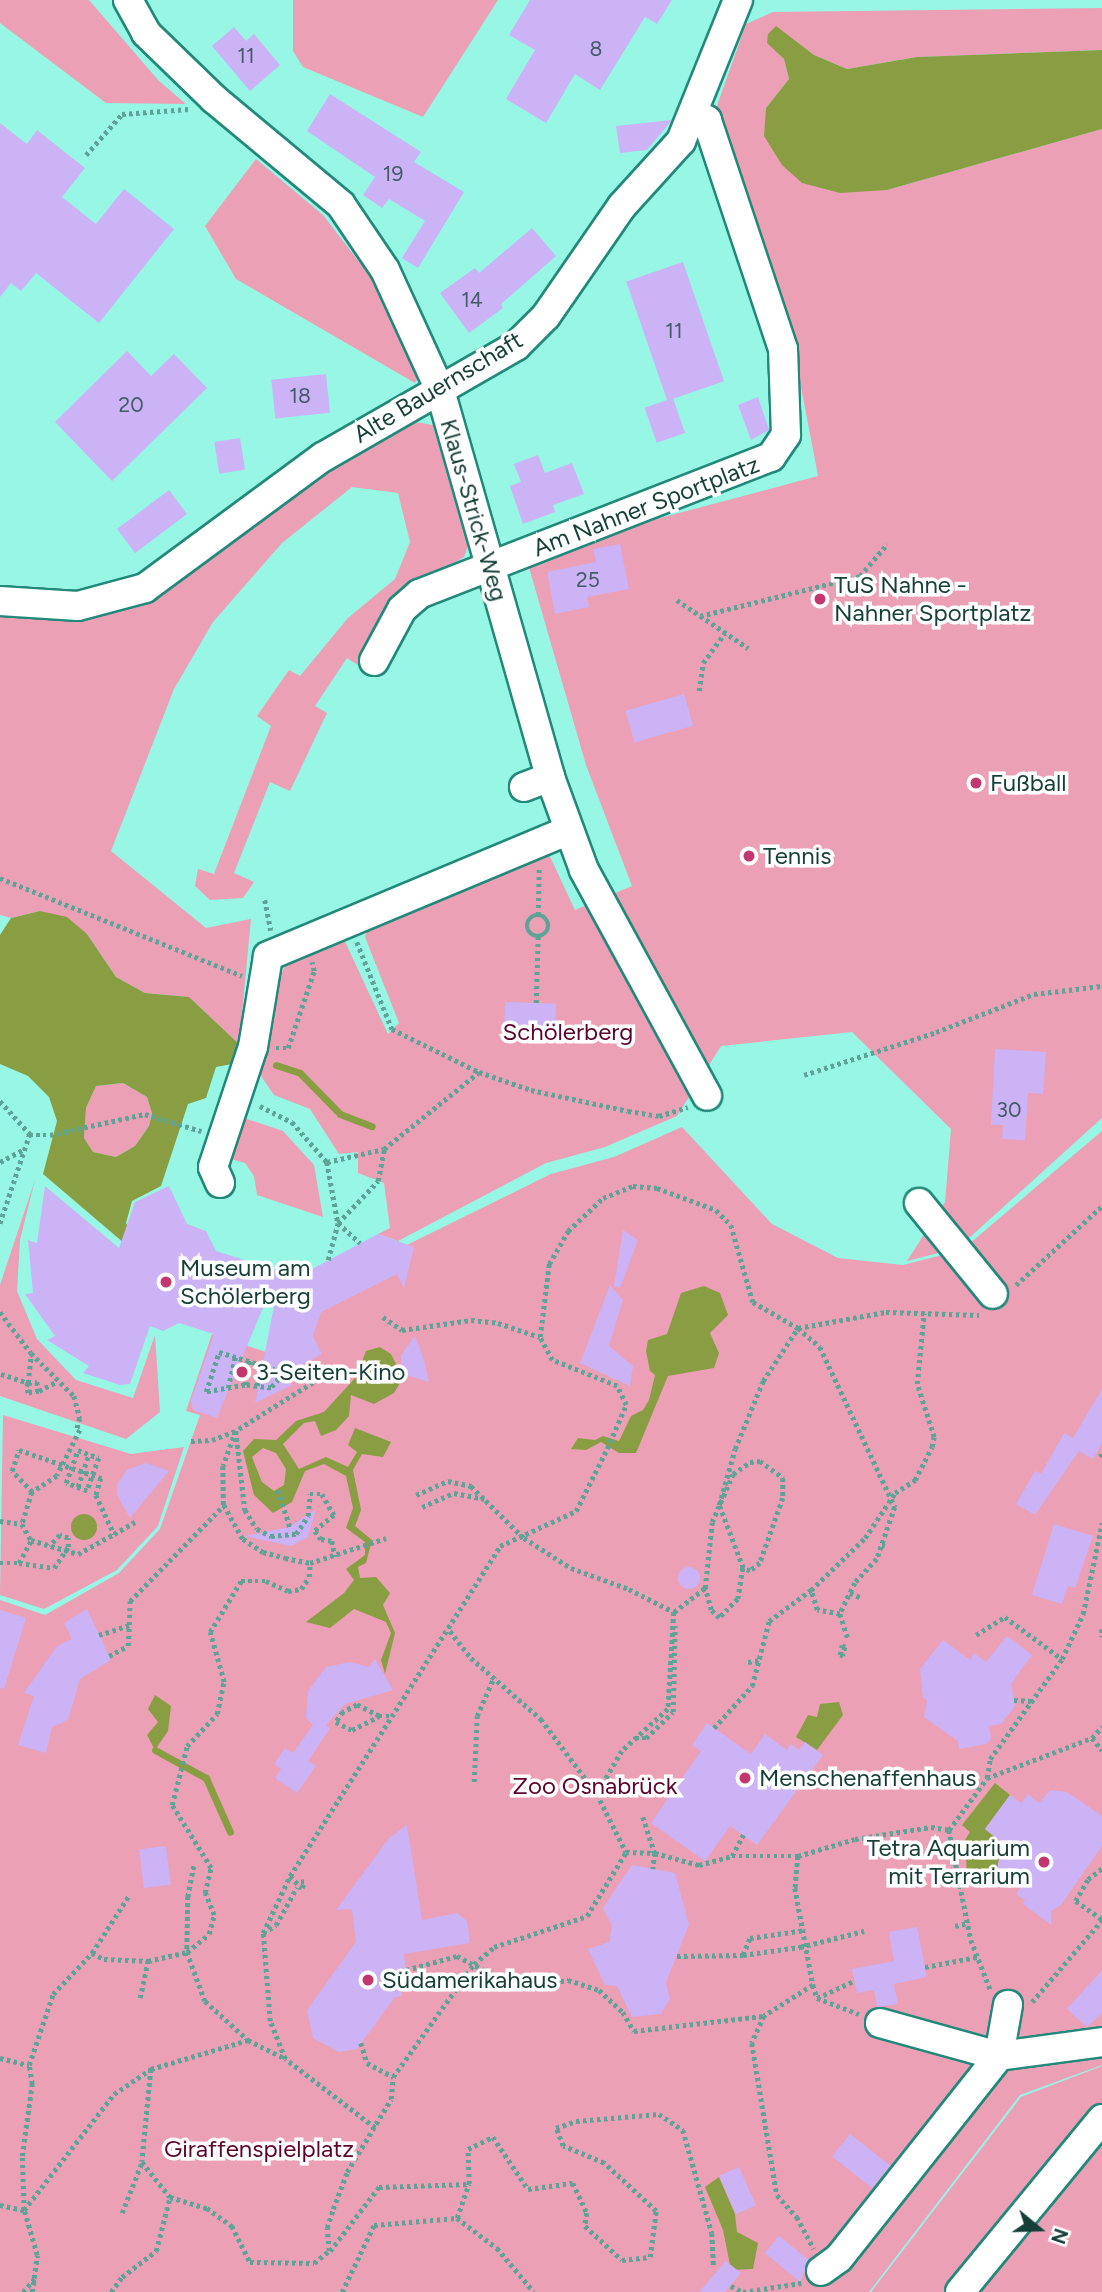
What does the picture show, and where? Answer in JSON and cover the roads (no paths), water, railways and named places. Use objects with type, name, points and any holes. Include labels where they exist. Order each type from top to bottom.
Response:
[{"type":"street","name":"Klaus-Strick-Weg","points":[[128,0],[146,33],[214,99],[341,205],[385,270],[440,390],[550,777],[569,830],[612,927],[707,1096]]},
{"type":"street","name":"Alte Bauernschaft","points":[[0,601],[78,606],[145,588],[323,457],[516,346],[546,316],[587,251],[681,141],[695,114],[738,0]]},
{"type":"street","name":"Am Nahner Sportplatz","points":[[374,661],[402,609],[419,594],[771,457],[786,435],[783,349],[707,120],[695,114]]},
{"type":"street","points":[[524,787],[550,777]]},
{"type":"street","points":[[220,1183],[213,1167],[253,1047],[260,983],[268,956],[569,830]]},
{"type":"street","points":[[919,1203],[993,1294]]},
{"type":"street","points":[[821,2271],[839,2258],[999,2056],[1008,2005]]},
{"type":"street","points":[[880,2022],[999,2056],[1102,2042]]},
{"type":"street","points":[[960,2292],[1102,2119]]},
{"type":"waterway","points":[[276,1065],[300,1073],[340,1114],[372,1126]]},
{"type":"waterway","points":[[155,1750],[206,1778],[230,1832]]},
{"type":"place","name":"TuS Nahne - Nahner Sportplatz","points":[[820,599]]},
{"type":"place","name":"Fußball","points":[[976,783]]},
{"type":"place","name":"Tennis","points":[[749,856]]},
{"type":"place","name":"Museum am Schölerberg","points":[[166,1282]]},
{"type":"place","name":"3-Seiten-Kino","points":[[242,1372]]},
{"type":"place","name":"Menschenaffenhaus","points":[[745,1778]]},
{"type":"place","name":"Tetra Aquarium mit Terrarium","points":[[1044,1862]]},
{"type":"place","name":"Südamerikahaus","points":[[368,1980]]},
{"type":"park label","name":"Schölerberg","points":[[568,1032]]},
{"type":"park label","name":"Zoo Osnabrück","points":[[595,1786]]},
{"type":"park label","name":"Giraffenspielplatz","points":[[259,2149]]}]
